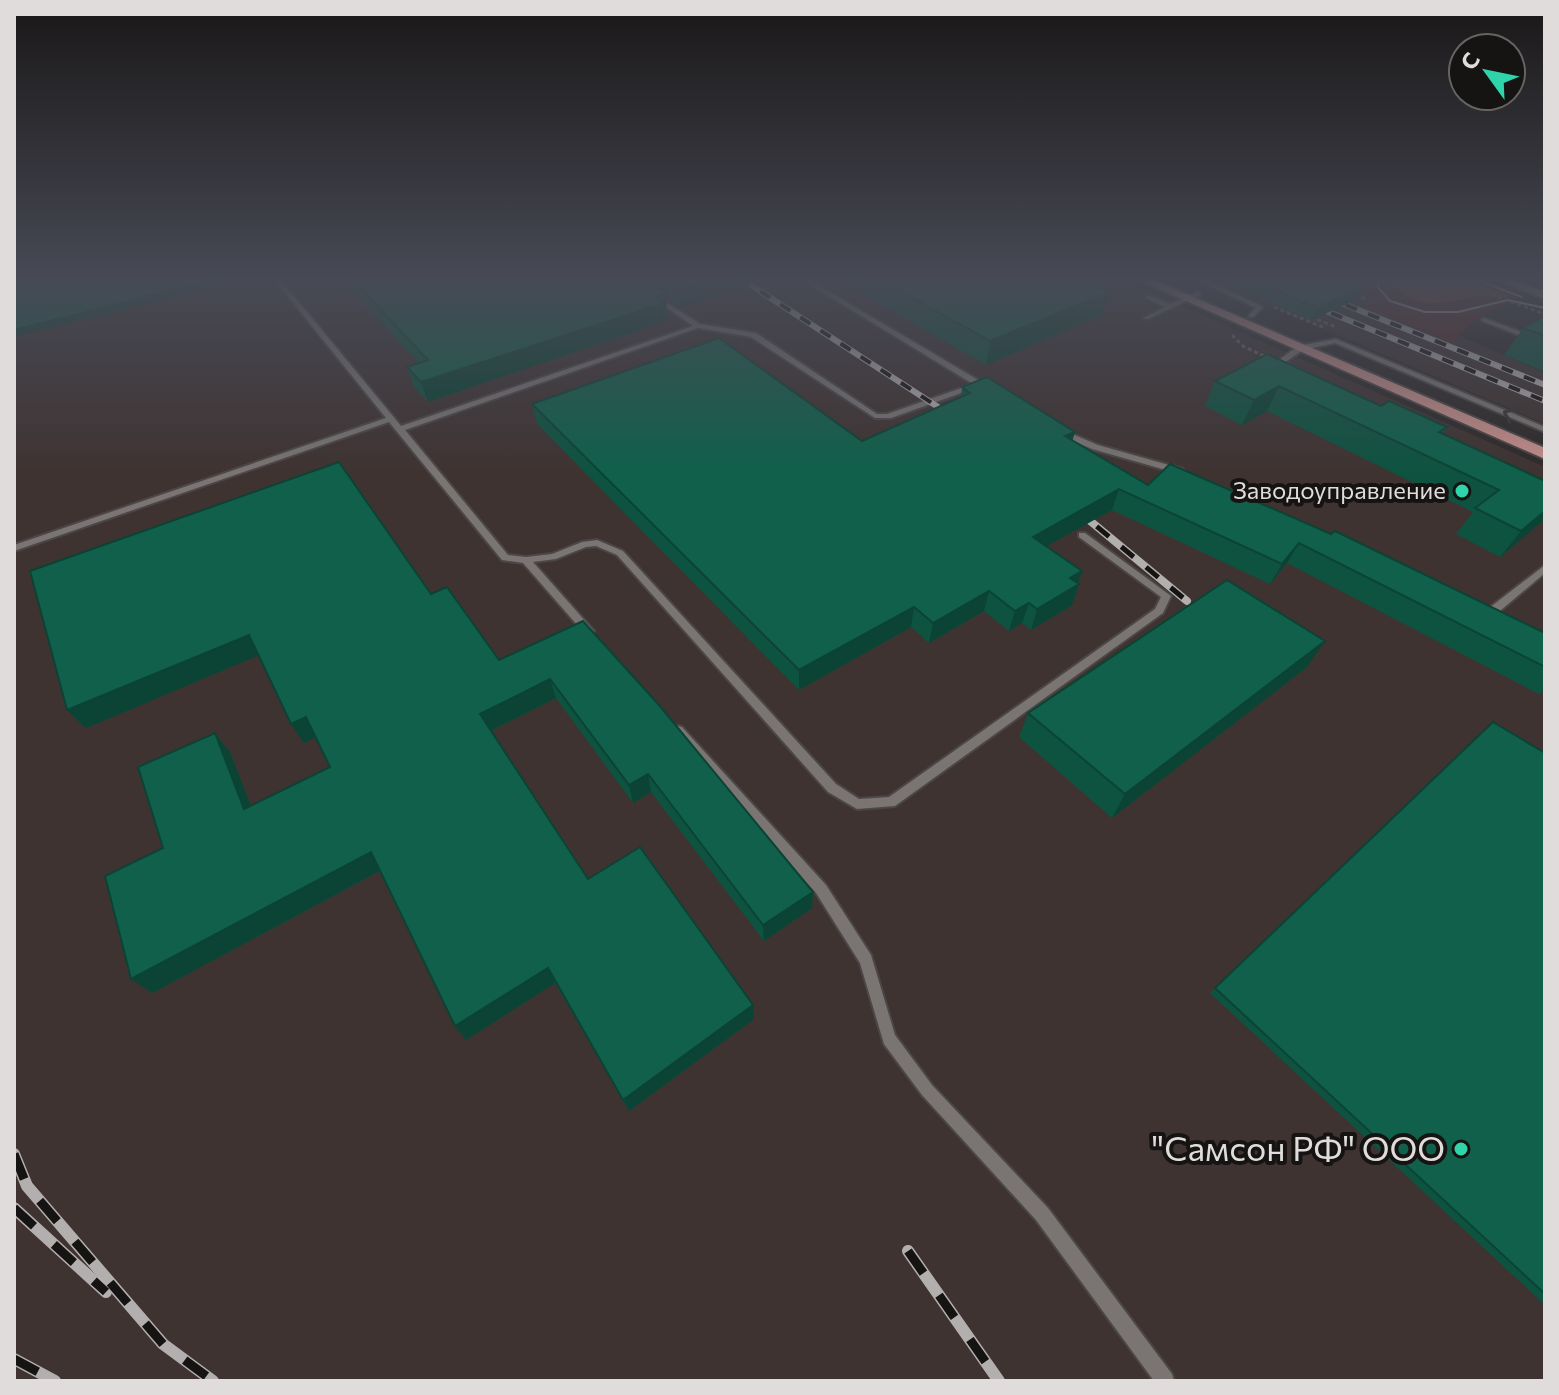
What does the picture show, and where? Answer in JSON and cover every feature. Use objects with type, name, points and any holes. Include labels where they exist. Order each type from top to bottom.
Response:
[{"type":"main road","points":[[1301,343],[1545,454]]},
{"type":"main road","points":[[1302,343],[1545,443]]},
{"type":"lane","points":[[329,343],[505,558],[526,560],[553,557],[585,544],[597,543],[620,553],[832,788],[857,804],[891,802],[1159,611],[1166,596],[1082,535]]},
{"type":"lane","points":[[399,429],[648,343]]},
{"type":"lane","points":[[765,343],[875,416],[888,416],[979,384]]},
{"type":"lane","points":[[911,343],[992,392]]},
{"type":"lane","points":[[1295,371],[1279,363],[1308,346],[1324,343]]},
{"type":"lane","points":[[1343,343],[1545,430]]},
{"type":"lane","points":[[14,548],[390,419]]},
{"type":"lane","points":[[1046,424],[1095,447],[1185,473]]},
{"type":"lane","points":[[526,560],[599,642]]},
{"type":"lane","points":[[1484,618],[1545,568]]},
{"type":"lane","points":[[1471,611],[1496,625]]},
{"type":"lane","points":[[663,713],[821,889],[866,960],[889,1039],[927,1090],[1042,1214],[1165,1381]]},
{"type":"shaded area","points":[[14,343],[1265,343],[1545,467],[1545,1381],[14,1381]]},
{"type":"shaded area","points":[[1356,343],[1476,343],[1545,373],[1545,424]]},
{"type":"building","points":[[412,343],[541,343],[421,382],[407,367],[428,360]]},
{"type":"building","points":[[705,343],[726,343],[862,441],[970,393],[962,387],[987,377],[1075,432],[1065,436],[1148,485],[1170,464],[1331,534],[1335,531],[1545,633],[1545,667],[1299,543],[1282,564],[1119,489],[1033,537],[1082,571],[1070,578],[1079,584],[1037,609],[1029,603],[1015,611],[989,591],[933,623],[914,607],[799,670],[532,404]]},
{"type":"building","points":[[1267,354],[1381,406],[1389,401],[1447,427],[1439,432],[1545,481],[1545,511],[1521,531],[1475,508],[1499,490],[1279,386],[1254,400],[1215,381]]},
{"type":"building","points":[[339,462],[431,594],[447,587],[499,660],[583,621],[659,705],[813,892],[763,925],[648,774],[629,785],[550,679],[480,714],[588,879],[640,847],[753,1005],[623,1100],[548,968],[455,1026],[371,852],[131,979],[105,876],[163,848],[138,767],[215,733],[244,809],[330,767],[306,717],[291,724],[249,635],[67,710],[30,571]]},
{"type":"building","points":[[1227,580],[1325,641],[1125,794],[1028,713]]},
{"type":"building","name":"\"Самсон РФ\" ООО","points":[[1493,722],[1545,753],[1545,1294],[1215,988]]},
{"type":"railway","points":[[840,343],[958,420]]},
{"type":"railway","points":[[1404,343],[1545,401]]},
{"type":"railway","points":[[1441,343],[1545,385]]},
{"type":"railway","points":[[1072,506],[1187,601]]},
{"type":"railway","points":[[14,1154],[27,1186],[163,1344],[213,1381]]},
{"type":"railway","points":[[14,1208],[106,1292]]},
{"type":"railway","points":[[908,1251],[999,1381]]},
{"type":"railway","points":[[14,1359],[55,1381]]},
{"type":"place","name":"Заводоуправление","points":[[1462,491]]},
{"type":"place","name":"\"Самсон РФ\" ООО","points":[[1461,1149]]}]
